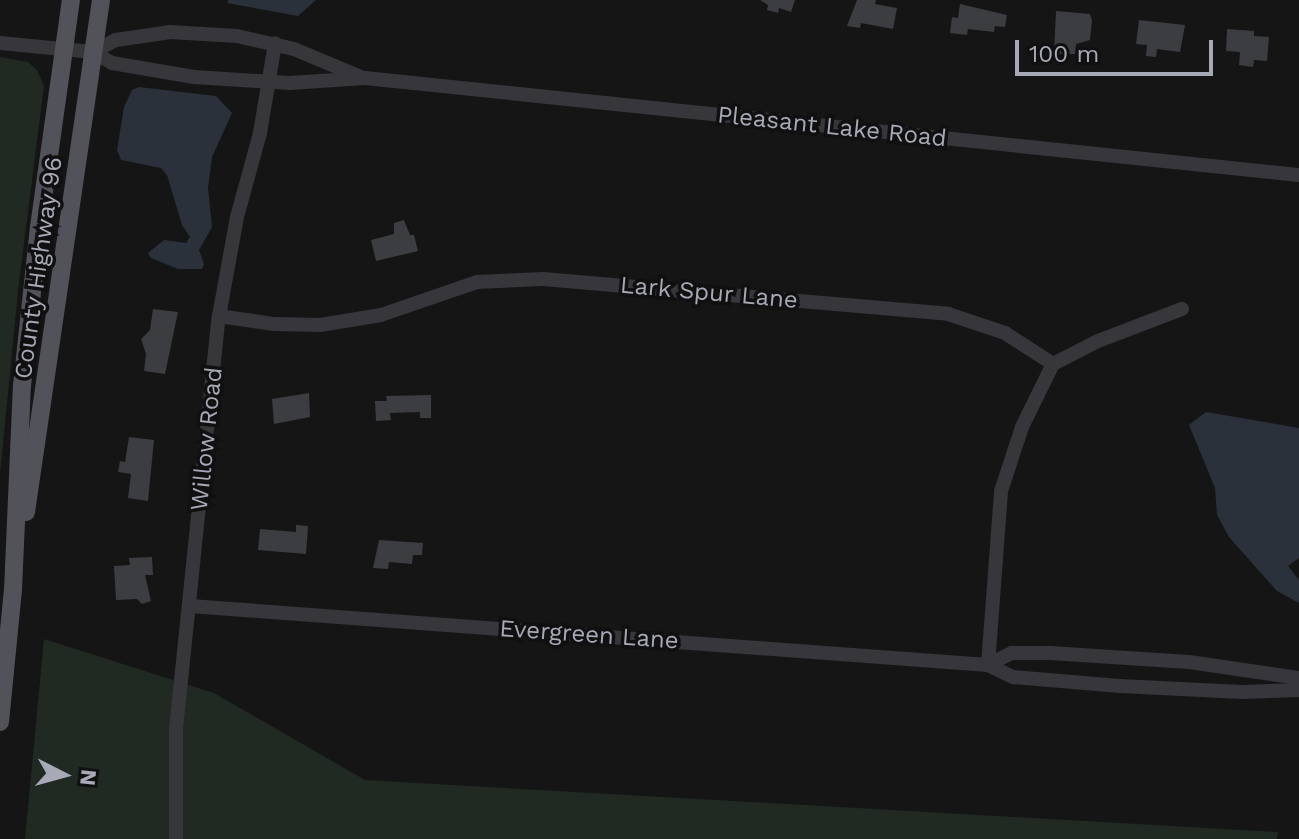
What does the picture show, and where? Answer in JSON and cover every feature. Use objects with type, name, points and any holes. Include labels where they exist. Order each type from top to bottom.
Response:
[{"type":"main road","name":"County Highway 96","points":[[0,722],[13,590],[22,386],[71,0]]},
{"type":"main road","name":"County Highway 96","points":[[13,590],[47,387],[101,0]]},
{"type":"street","name":"Pleasant Lake Road","points":[[93,52],[116,40],[170,32],[237,36],[275,43],[365,78]]},
{"type":"street","points":[[0,43],[93,52]]},
{"type":"street","name":"Willow Road","points":[[176,839],[176,729],[219,316],[237,217],[260,133],[275,43]]},
{"type":"street","name":"Pleasant Lake Road","points":[[93,52],[112,63],[166,74],[268,83],[365,78],[1298,176]]},
{"type":"street","name":"Lark Spur Lane","points":[[219,316],[289,326],[335,324],[381,315],[477,282],[543,279],[948,314],[1005,333],[1053,364]]},
{"type":"street","points":[[988,665],[1001,491],[1023,424],[1053,364],[1098,341],[1182,309]]},
{"type":"street","name":"Evergreen Lane","points":[[190,606],[988,665],[1013,677],[1120,686],[1228,692],[1299,690]]},
{"type":"street","name":"Evergreen Lane","points":[[988,665],[1012,653],[1050,653],[1189,662],[1299,678]]},
{"type":"shaded area","points":[[229,0],[316,0],[298,16],[227,3]]},
{"type":"shaded area","points":[[0,57],[28,62],[37,70],[44,86],[18,291],[0,475]]},
{"type":"shaded area","points":[[139,87],[216,96],[232,113],[212,157],[208,188],[212,227],[199,250],[204,264],[202,269],[178,269],[151,258],[148,253],[164,240],[186,243],[190,237],[182,225],[167,175],[161,168],[121,160],[117,150],[124,107],[132,90]]},
{"type":"shaded area","points":[[1206,412],[1299,428],[1299,558],[1288,566],[1299,580],[1299,603],[1277,591],[1229,537],[1217,515],[1215,488],[1189,425]]},
{"type":"shaded area","points":[[44,639],[214,693],[365,780],[1278,832],[1277,839],[25,839]]},
{"type":"building","points":[[760,0],[795,0],[791,12],[779,8],[778,13],[767,10],[768,5]]},
{"type":"building","points":[[857,0],[876,0],[875,4],[897,8],[893,29],[861,23],[860,28],[847,26]]},
{"type":"building","points":[[960,4],[1007,15],[1005,27],[995,26],[994,32],[968,29],[967,35],[950,33],[952,17],[958,18]]},
{"type":"building","points":[[1056,11],[1090,14],[1090,40],[1076,44],[1075,54],[1054,54]]},
{"type":"building","points":[[1139,20],[1185,25],[1180,52],[1157,49],[1156,57],[1146,56],[1147,45],[1136,44]]},
{"type":"building","points":[[1227,29],[1254,31],[1254,36],[1269,37],[1267,61],[1254,60],[1253,67],[1239,65],[1240,52],[1226,51]]},
{"type":"building","points":[[404,220],[410,235],[414,235],[418,251],[376,261],[371,240],[394,234],[394,223]]},
{"type":"building","points":[[153,309],[178,312],[165,374],[144,371],[146,354],[141,339],[150,330]]},
{"type":"building","points":[[309,393],[310,417],[274,424],[272,399]]},
{"type":"building","points":[[431,395],[431,418],[420,418],[420,412],[390,413],[391,420],[376,421],[375,401],[387,401],[386,396]]},
{"type":"building","points":[[129,437],[154,440],[148,501],[128,498],[131,474],[118,472],[120,461],[125,462]]},
{"type":"building","points":[[296,525],[308,526],[306,554],[258,550],[260,529],[296,532]]},
{"type":"building","points":[[379,540],[423,543],[422,555],[413,555],[412,564],[389,562],[388,569],[373,568]]},
{"type":"building","points":[[152,557],[153,575],[145,575],[151,601],[142,604],[137,599],[116,600],[114,566],[130,565],[129,558]]}]
